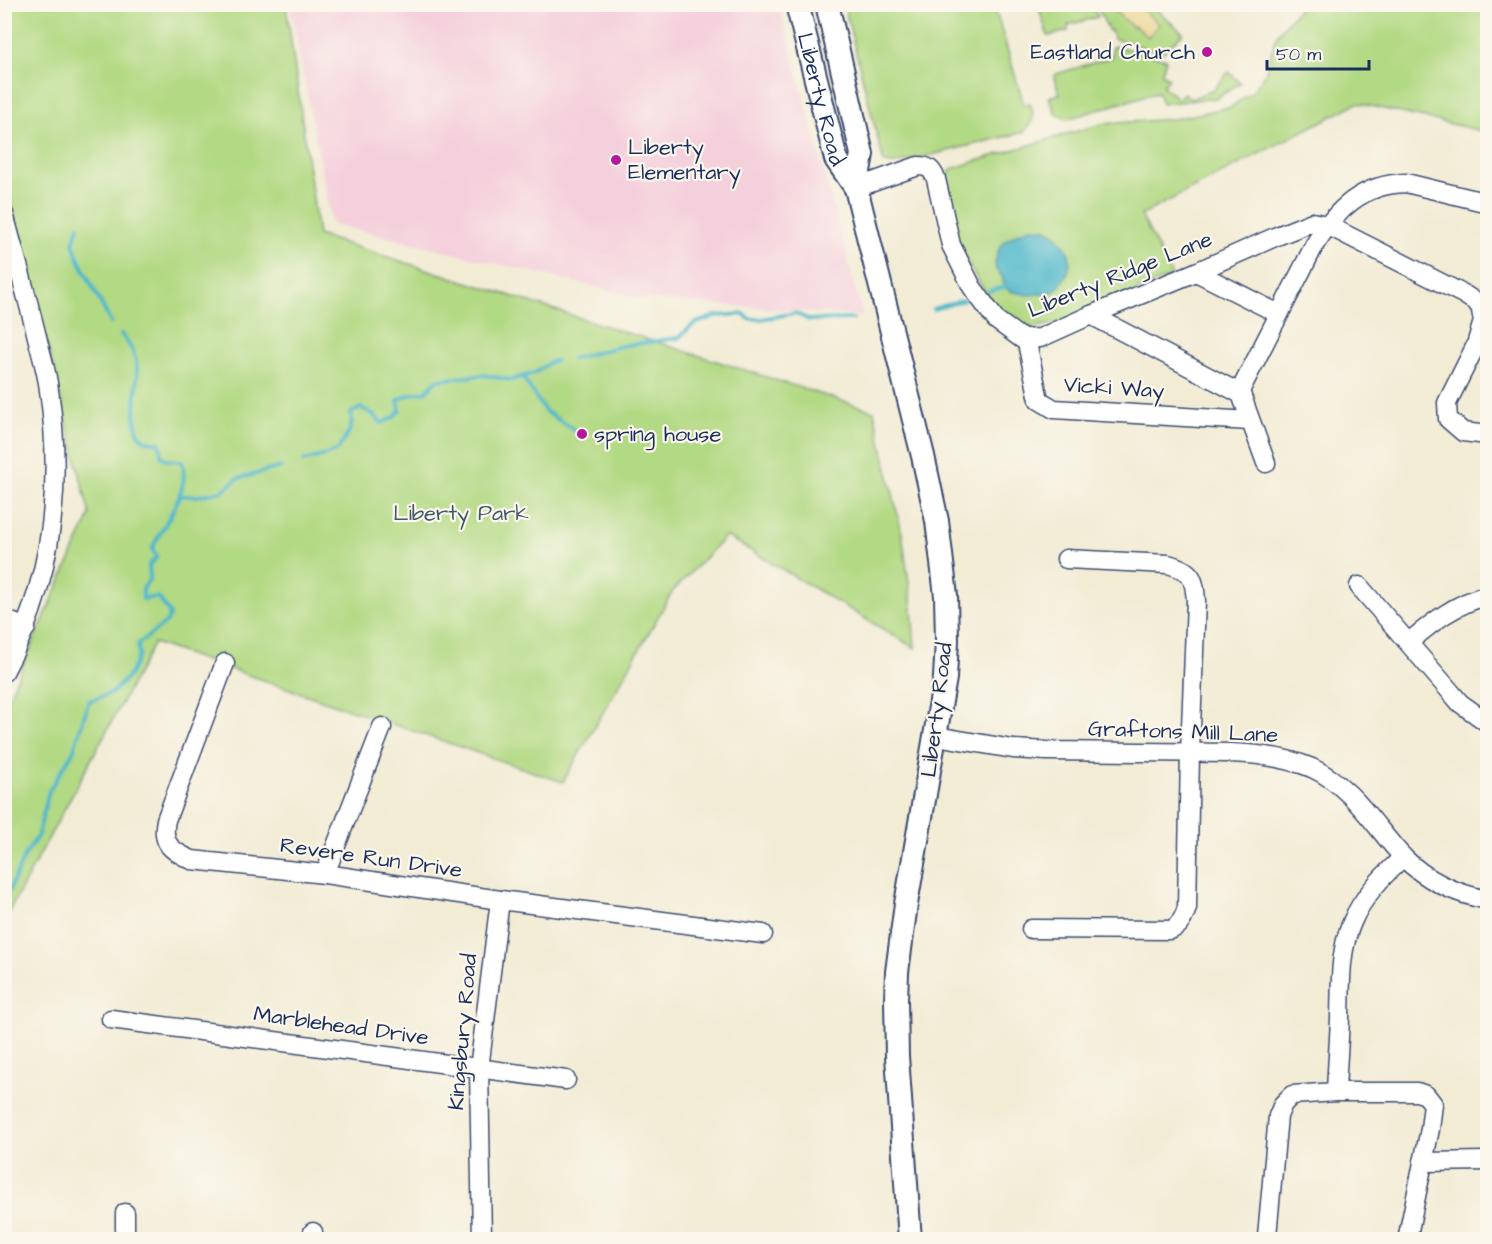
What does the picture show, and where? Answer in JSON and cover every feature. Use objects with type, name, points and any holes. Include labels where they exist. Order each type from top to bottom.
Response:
[{"type":"main road","name":"Liberty Road","points":[[797,4],[836,159],[856,188],[923,456],[937,521],[946,596],[945,678],[906,904],[897,972],[897,1056],[910,1239]]},
{"type":"main road","name":"Liberty Road","points":[[827,4],[862,154],[856,188]]},
{"type":"street","name":"Liberty Ridge Lane","points":[[856,188],[918,166],[926,166],[933,171],[951,245],[972,287],[996,320],[1022,339],[1041,338],[1312,222],[1327,225]]},
{"type":"street","points":[[1266,463],[1241,389],[1315,244],[1327,225],[1356,198],[1372,189],[1394,183],[1406,183],[1488,203]]},
{"type":"street","points":[[4,672],[26,628],[40,588],[48,548],[55,476],[49,388],[6,222]]},
{"type":"street","points":[[1327,225],[1465,295],[1480,305],[1483,321],[1476,345],[1447,403],[1448,419],[1463,432],[1488,435]]},
{"type":"street","points":[[1196,272],[1279,314]]},
{"type":"street","points":[[1091,315],[1241,394]]},
{"type":"street","name":"Vicki Way","points":[[1026,339],[1039,400],[1054,409],[1250,421]]},
{"type":"street","points":[[1031,929],[1170,930],[1175,929],[1182,921],[1187,908],[1196,601],[1191,576],[1183,568],[1168,564],[1066,559]]},
{"type":"street","points":[[1359,586],[1460,703],[1488,723]]},
{"type":"street","points":[[1408,642],[1440,617],[1488,595]]},
{"type":"street","points":[[4,619],[26,628]]},
{"type":"street","name":"Revere Run Drive","points":[[225,663],[166,820],[165,838],[169,847],[178,854],[192,860],[325,874],[500,900],[763,934]]},
{"type":"street","points":[[325,874],[382,726]]},
{"type":"street","name":"Graftons Mill Lane","points":[[936,736],[1013,749],[1260,754],[1286,759],[1314,769],[1338,785],[1359,805],[1403,857],[1425,875],[1462,894],[1488,900]]},
{"type":"street","points":[[1336,1092],[1340,978],[1346,937],[1352,920],[1365,899],[1381,878],[1403,857]]},
{"type":"street","name":"Kingsbury Road","points":[[482,1239],[479,1069],[500,900]]},
{"type":"street","name":"Marblehead Drive","points":[[111,1019],[566,1080]]},
{"type":"street","points":[[1270,1239],[1267,1236],[1278,1116],[1283,1104],[1292,1095],[1336,1092],[1417,1092],[1426,1095],[1433,1104],[1407,1239]]},
{"type":"street","points":[[1423,1162],[1488,1161]]},
{"type":"street","points":[[125,1213],[125,1239]]},
{"type":"shaded area","points":[[290,5],[779,5],[863,316],[645,299],[332,224]]},
{"type":"green space","name":"Liberty Park","points":[[5,5],[286,5],[318,235],[874,411],[902,534],[915,648],[726,536],[673,591],[563,782],[154,643],[5,919],[5,702],[90,515],[5,177]]},
{"type":"green space","points":[[844,5],[994,5],[1024,105],[1030,103],[1032,108],[1033,119],[1030,125],[1024,132],[895,164],[884,163]]},
{"type":"green space","points":[[1038,5],[1091,5],[1098,17],[1068,25],[1068,31],[1048,36]]},
{"type":"green space","points":[[1096,5],[1151,5],[1183,33],[1162,53],[1114,39]]},
{"type":"green space","points":[[1302,5],[1487,5],[1487,132],[1357,103],[1141,215],[1172,276],[1062,322],[1033,328],[1011,321],[992,303],[956,242],[947,179],[951,169],[1102,124],[1173,119],[1231,107],[1252,92],[1265,75],[1279,32]]},
{"type":"green space","points":[[1116,46],[1166,59],[1162,73],[1169,79],[1163,86],[1178,99],[1184,93],[1191,99],[1214,89],[1229,72],[1240,83],[1217,98],[1162,104],[1158,92],[1067,119],[1056,114],[1049,97],[1060,94],[1054,78],[1056,74],[1112,57],[1112,47]]},
{"type":"sand","points":[[1108,5],[1137,5],[1159,24],[1148,37]]},
{"type":"water","points":[[1029,228],[1046,229],[1054,233],[1069,254],[1068,272],[1053,292],[1028,295],[1010,291],[1005,287],[1002,276],[996,270],[995,263],[999,248],[1013,236]]},
{"type":"waterway","points":[[79,226],[73,243],[79,260],[111,323]]},
{"type":"waterway","points":[[989,291],[1005,287]]},
{"type":"waterway","points":[[933,309],[964,300]]},
{"type":"waterway","points":[[572,359],[621,346],[678,338],[694,324],[716,316],[743,314],[750,319],[761,319],[795,313],[809,320],[853,319]]},
{"type":"waterway","points":[[4,902],[24,857],[38,835],[49,791],[73,752],[89,701],[112,693],[131,673],[139,655],[138,644],[167,622],[170,614],[158,597],[143,599],[143,589],[150,578],[149,565],[157,557],[152,549],[180,495],[184,472],[182,461],[167,460],[161,456],[158,442],[146,441],[139,435],[135,417],[136,363],[132,349],[121,334]]},
{"type":"waterway","points":[[303,461],[338,450],[350,430],[351,413],[361,408],[382,423],[393,418],[400,410],[398,400],[411,394],[425,392],[437,380],[484,375],[511,380],[535,373],[550,362],[556,361]]},
{"type":"waterway","points":[[522,376],[545,411],[579,433]]},
{"type":"waterway","points":[[179,496],[198,496],[222,491],[237,479],[281,467]]},
{"type":"place","name":"Eastland Church","points":[[1207,52]]},
{"type":"place","name":"Liberty Elementary","points":[[616,160]]},
{"type":"place","name":"spring house","points":[[582,434]]}]
